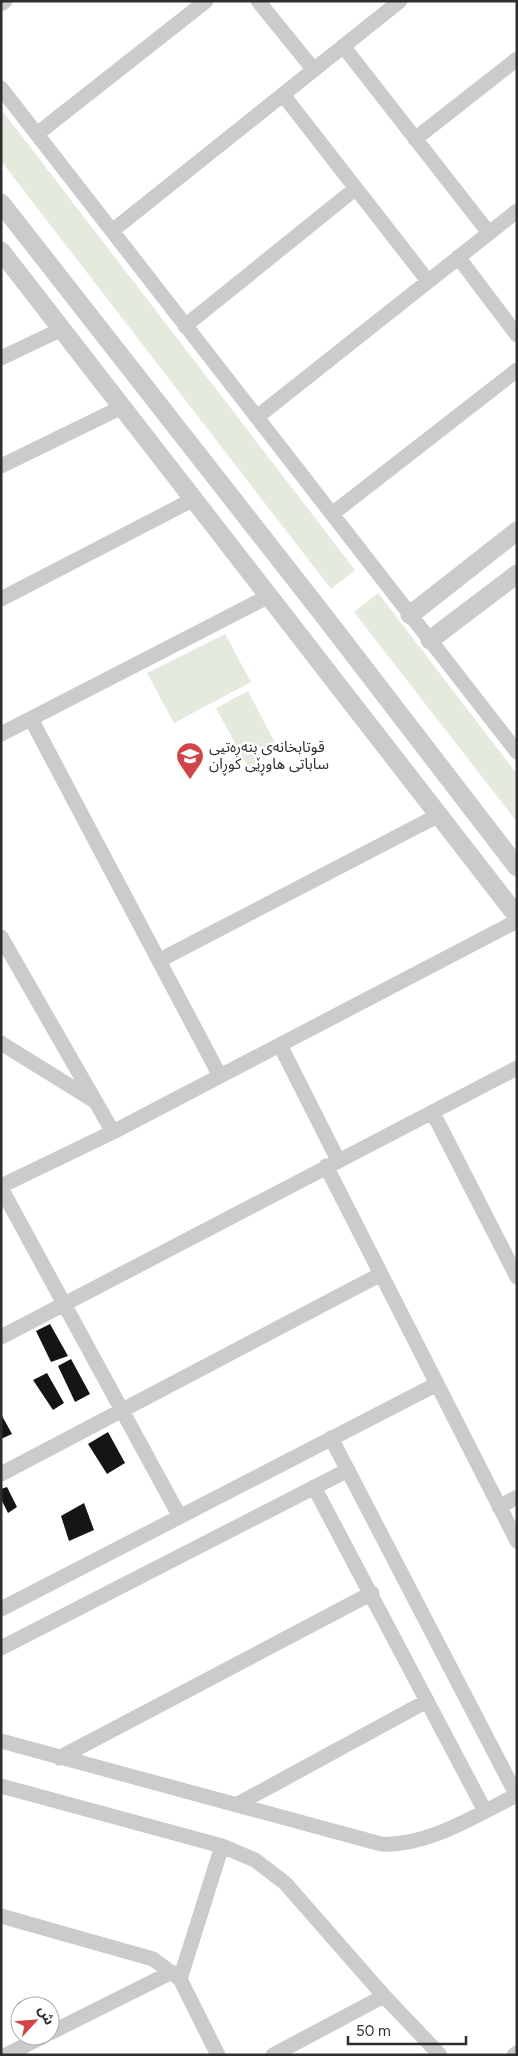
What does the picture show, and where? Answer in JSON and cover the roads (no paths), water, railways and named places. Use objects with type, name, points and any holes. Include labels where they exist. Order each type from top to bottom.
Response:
[{"type":"street","points":[[1,4],[5,1]]},
{"type":"street","points":[[36,134],[206,1]]},
{"type":"street","points":[[258,1],[314,70]]},
{"type":"street","points":[[112,231],[284,96],[400,1]]},
{"type":"street","points":[[343,46],[489,233]]},
{"type":"street","points":[[415,139],[517,59]]},
{"type":"street","points":[[1,88],[410,615],[514,743]]},
{"type":"street","points":[[284,96],[428,281]]},
{"type":"street","points":[[186,326],[355,189]]},
{"type":"street","points":[[1,203],[328,621],[517,867]]},
{"type":"street","points":[[256,417],[517,211]]},
{"type":"street","points":[[1,251],[517,916]]},
{"type":"street","points":[[458,257],[517,335]]},
{"type":"street","points":[[1,358],[62,329]]},
{"type":"street","points":[[332,514],[517,370]]},
{"type":"street","points":[[1,466],[122,406]]},
{"type":"street","points":[[1,599],[194,499]]},
{"type":"street","points":[[410,615],[517,531]]},
{"type":"street","points":[[430,640],[517,574]]},
{"type":"street","points":[[1,734],[269,596]]},
{"type":"street","points":[[304,641],[328,621]]},
{"type":"street","points":[[31,719],[220,1076]]},
{"type":"street","points":[[160,960],[439,814]]},
{"type":"street","points":[[180,1517],[64,1305],[4,1182],[113,1132],[517,921]]},
{"type":"street","points":[[1,937],[113,1132]]},
{"type":"street","points":[[1,1043],[97,1102]]},
{"type":"street","points":[[280,1044],[381,1274],[517,1541]]},
{"type":"street","points":[[1,1338],[332,1163],[517,1068]]},
{"type":"street","points":[[432,1112],[517,1277]]},
{"type":"street","points":[[1,1474],[381,1274]]},
{"type":"street","points":[[1,1609],[437,1384]]},
{"type":"street","points":[[1,1742],[368,1842],[392,1845],[426,1839],[517,1795],[512,1772],[331,1438]]},
{"type":"street","points":[[1,1648],[348,1470]]},
{"type":"street","points":[[314,1487],[372,1593],[485,1811]]},
{"type":"street","points":[[498,1506],[517,1497]]},
{"type":"street","points":[[59,1758],[372,1593]]},
{"type":"street","points":[[236,1805],[427,1701]]},
{"type":"street","points":[[1,1786],[222,1846],[255,1860],[280,1878],[384,1996],[440,2055]]},
{"type":"street","points":[[60,2028],[176,1976],[222,1846]]},
{"type":"street","points":[[1,1916],[153,1959],[176,1976],[218,2055]]},
{"type":"street","points":[[274,2055],[384,1996]]},
{"type":"street","points":[[6,2055],[24,2046]]},
{"type":"place","name":"قوتابخانەی بنەڕەتیی ساباتی هاوڕێی کوڕان","points":[[190,780]]}]
